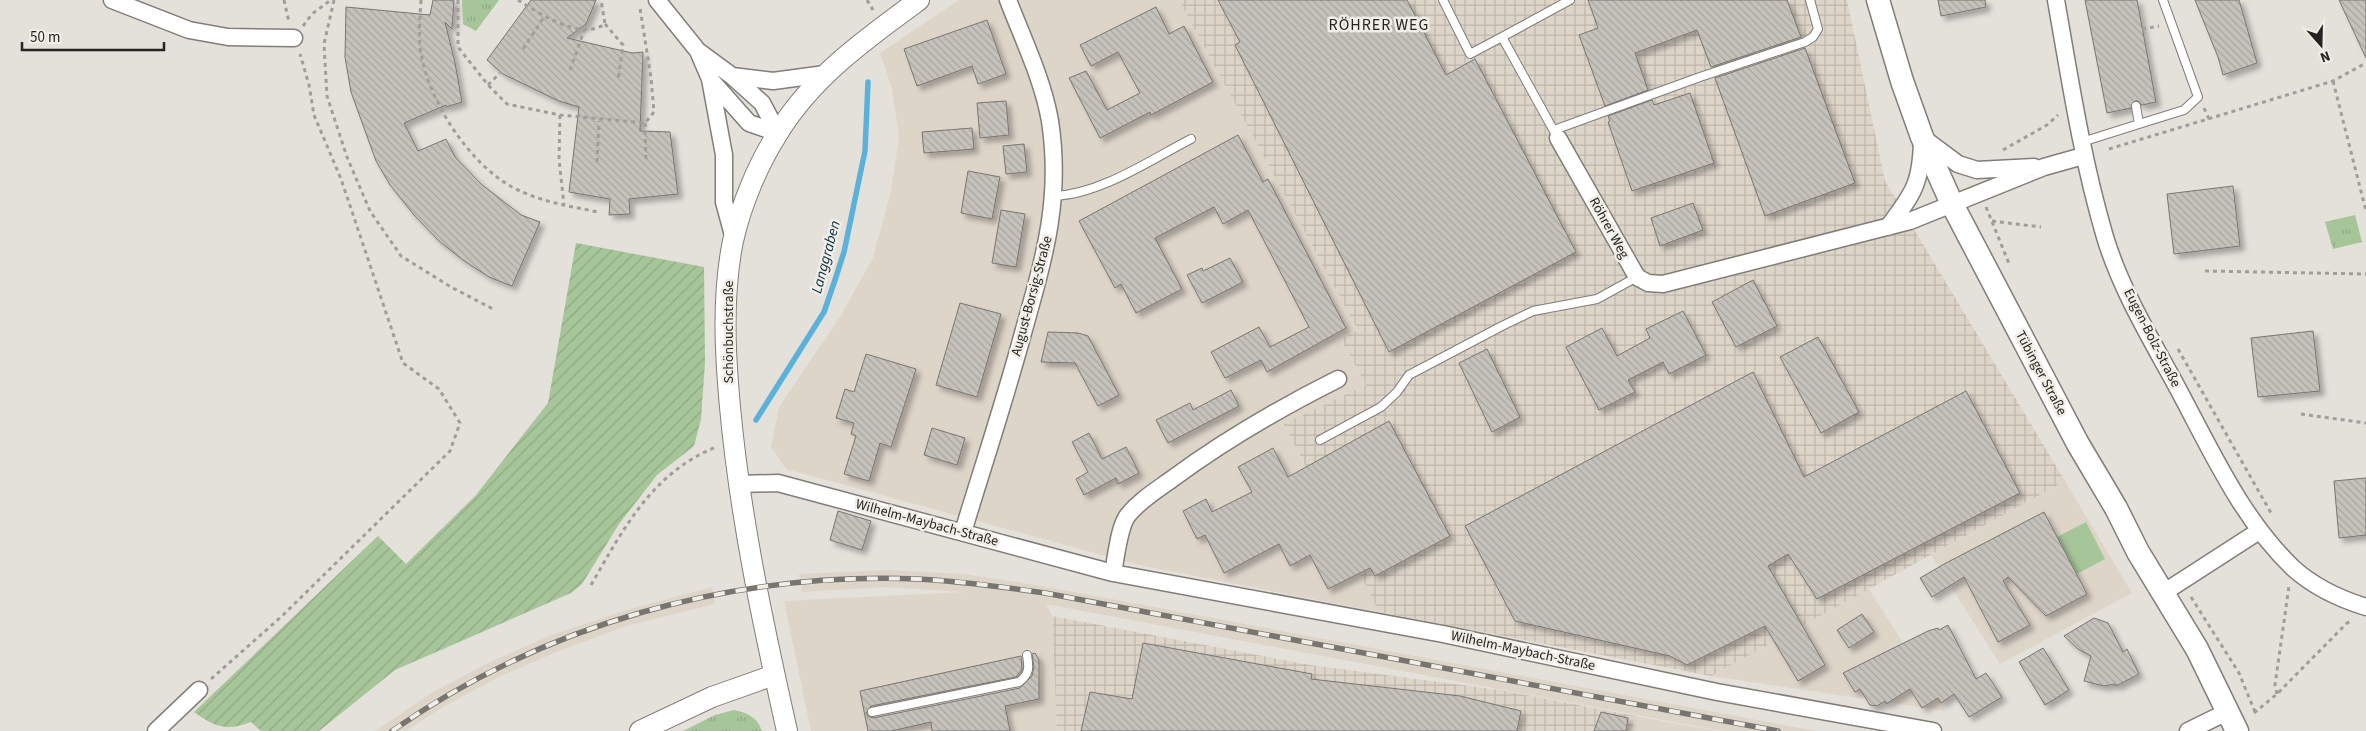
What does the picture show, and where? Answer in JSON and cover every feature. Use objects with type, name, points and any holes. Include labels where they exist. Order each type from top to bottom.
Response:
[{"type":"main road","name":"Tübinger Straße","points":[[1878,0],[1902,81],[1922,137],[1952,204],[2078,444],[2197,649],[2232,721]]},
{"type":"street","points":[[112,0],[189,30],[228,37],[294,38]]},
{"type":"street","points":[[657,0],[698,51],[732,76],[762,103],[778,133]]},
{"type":"street","name":"Schönbuchstraße","points":[[787,731],[761,617],[733,441],[726,329],[729,270],[734,240],[745,203],[778,133],[825,74],[919,0]]},
{"type":"street","name":"August-Borsig-Straße","points":[[963,532],[1010,381],[1046,249],[1054,196],[1052,143],[1044,94],[1008,0]]},
{"type":"street","name":"Eugen-Bolz-Straße","points":[[2056,0],[2082,149],[2106,239],[2118,272],[2140,318],[2248,515],[2259,531],[2294,569],[2363,614]]},
{"type":"street","points":[[698,51],[710,79],[724,155],[724,202],[734,240]]},
{"type":"street","points":[[732,76],[773,81],[825,74]]},
{"type":"street","points":[[710,79],[749,123],[778,133]]},
{"type":"street","name":"Röhrer Weg","points":[[1556,134],[1637,277]]},
{"type":"street","points":[[1922,137],[1958,164],[1977,170],[2044,167]]},
{"type":"street","points":[[1888,227],[1914,190],[1921,168],[1922,137]]},
{"type":"street","points":[[1637,277],[1648,283],[1664,284],[1910,221],[2044,167],[2082,149]]},
{"type":"street","points":[[1113,573],[1118,546],[1127,516],[1144,500],[1216,446],[1269,415],[1338,379]]},
{"type":"street","name":"Wilhelm-Maybach-Straße","points":[[739,484],[778,483],[1113,573],[1443,634],[1717,692],[1933,731]]},
{"type":"street","points":[[2163,593],[2259,531]]},
{"type":"street","points":[[640,731],[712,697],[774,675]]},
{"type":"street","points":[[156,731],[199,690]]},
{"type":"street","points":[[2188,731],[2232,721]]},
{"type":"lane","points":[[1443,0],[1470,54],[1570,0]]},
{"type":"lane","points":[[1556,134],[1700,77],[1805,42],[1813,37],[1818,29],[1810,0]]},
{"type":"lane","points":[[2082,149],[2098,137],[2184,110],[2198,97],[2163,0]]},
{"type":"lane","name":"Röhrer Weg","points":[[1502,38],[1556,134]]},
{"type":"lane","points":[[2136,106],[2139,124]]},
{"type":"lane","points":[[1054,196],[1073,195],[1095,188],[1192,139]]},
{"type":"lane","points":[[1320,440],[1381,407],[1397,392],[1409,375],[1502,326],[1533,311],[1597,299],[1637,277]]},
{"type":"lane","points":[[872,712],[1019,682],[1026,677],[1029,669],[1027,655]]},
{"type":"path","points":[[199,690],[282,617],[450,451],[460,423],[439,389],[403,363],[341,179],[314,115],[309,85],[294,38],[312,14],[332,0]]},
{"type":"path","points":[[332,0],[324,44],[327,96],[347,157],[370,212],[401,256],[451,287],[493,309]]},
{"type":"path","points":[[421,0],[418,33],[421,55],[441,110],[460,140],[484,165],[512,187],[544,201],[598,212]]},
{"type":"path","points":[[458,0],[458,47],[488,85],[507,104],[599,121],[645,123]]},
{"type":"path","points":[[518,0],[544,17],[584,30],[597,30],[605,24]]},
{"type":"path","points":[[601,0],[605,24],[622,45],[618,80]]},
{"type":"path","points":[[639,0],[651,78],[654,112],[645,123],[646,161]]},
{"type":"path","points":[[523,49],[544,17]]},
{"type":"path","points":[[570,70],[584,30]]},
{"type":"path","points":[[2098,137],[2101,151],[2333,81],[2366,63]]},
{"type":"path","points":[[488,85],[500,73]]},
{"type":"path","points":[[2333,81],[2366,211]]},
{"type":"path","points":[[2002,150],[2047,125],[2058,115],[2076,114]]},
{"type":"path","points":[[560,115],[559,159],[564,205]]},
{"type":"path","points":[[597,162],[599,121]]},
{"type":"path","points":[[1992,222],[2041,227]]},
{"type":"path","points":[[2205,271],[2366,274]]},
{"type":"path","points":[[2174,341],[2272,514]]},
{"type":"path","points":[[2301,414],[2366,423]]},
{"type":"path","points":[[591,585],[641,505],[671,472],[702,453],[733,441]]},
{"type":"path","points":[[2277,694],[2275,685],[2286,598],[2294,569]]},
{"type":"path","points":[[2255,712],[2277,694],[2347,624],[2363,614]]},
{"type":"shaded area","points":[[959,0],[1181,0],[1358,330],[1341,339],[1366,385],[1284,425],[1379,612],[1139,565],[786,469],[771,447],[779,407],[840,317],[873,258],[891,191],[899,137],[892,89],[880,53]]},
{"type":"shaded area","points":[[1179,0],[1847,0],[1885,181],[2065,481],[1711,676],[1379,612],[1284,424],[1366,385],[1341,339],[1358,330]]},
{"type":"shaded area","points":[[2065,481],[2132,593],[2000,664],[1931,555]]},
{"type":"shaded area","points":[[886,570],[963,574],[1042,586],[1816,731],[1722,731],[1046,604],[1052,616],[1057,731],[811,731],[784,601],[965,592],[885,587],[802,592],[799,574]]},
{"type":"shaded area","points":[[712,587],[715,604],[629,625],[559,651],[499,677],[441,708],[406,731],[375,731],[433,692],[492,661],[554,634],[623,611]]},
{"type":"shaded area","points":[[1869,589],[1946,711],[1711,676]]},
{"type":"shaded area","points":[[1052,616],[1310,665],[1500,690],[1635,716],[1632,731],[1057,731]]},
{"type":"shaded area","points":[[1635,716],[1717,731],[1632,731]]},
{"type":"green space","points":[[462,0],[499,0],[476,31],[463,24]]},
{"type":"green space","points":[[2355,215],[2362,242],[2333,249],[2325,222]]},
{"type":"green space","points":[[576,243],[704,267],[705,363],[701,419],[694,446],[657,475],[619,524],[582,584],[571,593],[395,670],[319,731],[261,731],[251,722],[228,727],[215,725],[194,712],[378,536],[406,564],[476,495],[548,403]]},
{"type":"green space","points":[[2086,522],[2105,559],[2077,574],[2057,537]]},
{"type":"green space","points":[[734,710],[751,716],[762,731],[683,731],[715,715]]},
{"type":"building","points":[[433,0],[454,0],[452,29],[445,22],[462,102],[446,107],[446,105],[404,123],[418,151],[446,139],[455,157],[481,184],[521,215],[540,222],[512,286],[489,277],[463,260],[439,241],[414,215],[390,185],[376,161],[351,92],[345,57],[346,7],[430,15]]},
{"type":"building","points":[[531,0],[596,0],[586,24],[567,38],[632,53],[643,52],[640,131],[670,132],[678,194],[629,199],[630,214],[609,215],[610,199],[569,192],[579,107],[559,101],[503,74],[487,60]]},
{"type":"building","points":[[1218,0],[1407,0],[1446,75],[1475,59],[1576,252],[1389,352],[1235,45],[1240,42]]},
{"type":"building","points":[[1588,0],[1787,0],[1801,37],[1711,67],[1697,30],[1635,53],[1648,90],[1605,106],[1579,35],[1598,28]]},
{"type":"building","points":[[1938,0],[1985,0],[1986,7],[1941,16]]},
{"type":"building","points":[[2085,0],[2137,0],[2156,102],[2142,105],[2135,101],[2131,108],[2107,113]]},
{"type":"building","points":[[2195,0],[2239,0],[2257,63],[2223,75],[2218,57]]},
{"type":"building","points":[[2339,0],[2366,0],[2366,58]]},
{"type":"building","points":[[1156,7],[1169,34],[1184,26],[1213,82],[1151,115],[1150,112],[1100,138],[1069,78],[1086,71],[1107,110],[1140,93],[1118,52],[1091,66],[1080,45]]},
{"type":"building","points":[[987,20],[1006,74],[978,84],[972,66],[917,86],[904,49]]},
{"type":"building","points":[[1805,48],[1855,183],[1765,216],[1715,78]]},
{"type":"building","points":[[1690,93],[1714,163],[1632,191],[1608,122],[1610,121],[1608,116],[1652,100],[1654,105]]},
{"type":"building","points":[[1006,101],[1009,135],[980,138],[977,103]]},
{"type":"building","points":[[972,128],[974,149],[924,153],[922,132]]},
{"type":"building","points":[[1238,135],[1263,182],[1268,179],[1346,328],[1267,372],[1261,360],[1225,378],[1211,352],[1259,327],[1270,347],[1309,327],[1248,210],[1223,224],[1214,207],[1155,238],[1182,289],[1136,313],[1121,284],[1115,288],[1079,221]]},
{"type":"building","points":[[1024,144],[1027,172],[1006,174],[1003,146]]},
{"type":"building","points":[[968,171],[1000,177],[992,219],[961,213]]},
{"type":"building","points":[[2233,186],[2240,246],[2174,254],[2167,194]]},
{"type":"building","points":[[1693,203],[1703,230],[1660,246],[1651,218]]},
{"type":"building","points":[[1001,210],[1025,214],[1016,267],[992,263]]},
{"type":"building","points":[[1230,258],[1243,282],[1202,303],[1187,275],[1202,268],[1203,271]]},
{"type":"building","points":[[1753,280],[1777,326],[1736,347],[1712,302]]},
{"type":"building","points":[[960,303],[1001,314],[977,397],[936,385]]},
{"type":"building","points":[[1683,311],[1706,355],[1669,374],[1663,362],[1628,380],[1635,392],[1599,410],[1566,347],[1602,328],[1617,356],[1650,338],[1646,329]]},
{"type":"building","points":[[2313,331],[2320,391],[2258,397],[2251,338]]},
{"type":"building","points":[[1048,332],[1078,333],[1088,336],[1119,395],[1098,406],[1075,363],[1041,362]]},
{"type":"building","points":[[1818,337],[1859,412],[1821,433],[1780,357]]},
{"type":"building","points":[[1487,349],[1520,417],[1492,432],[1459,363]]},
{"type":"building","points":[[866,354],[916,369],[891,447],[880,443],[869,481],[844,474],[856,436],[851,434],[854,423],[836,418],[845,389],[854,392]]},
{"type":"building","points":[[1753,372],[1804,477],[1966,391],[2020,493],[1817,599],[1788,554],[1768,566],[1825,665],[1798,681],[1765,626],[1687,665],[1670,656],[1515,621],[1465,526]]},
{"type":"building","points":[[1231,390],[1239,406],[1168,443],[1156,420],[1190,403],[1193,410]]},
{"type":"building","points":[[1389,421],[1450,536],[1375,576],[1370,568],[1328,589],[1310,555],[1290,566],[1279,544],[1224,573],[1205,535],[1197,539],[1183,511],[1206,499],[1212,512],[1252,492],[1238,467],[1273,448],[1288,477]]},
{"type":"building","points":[[932,428],[965,438],[957,465],[924,455]]},
{"type":"building","points":[[1089,433],[1102,459],[1126,447],[1139,473],[1118,484],[1116,478],[1084,495],[1076,479],[1088,472],[1072,442]]},
{"type":"building","points":[[2366,478],[2366,535],[2339,538],[2334,481]]},
{"type":"building","points":[[838,511],[871,521],[862,550],[830,540]]},
{"type":"building","points":[[2044,512],[2087,594],[2046,616],[2008,577],[2003,581],[2030,625],[1998,642],[1964,577],[1932,597],[1920,578]]},
{"type":"building","points":[[1862,614],[1874,632],[1849,648],[1837,630]]},
{"type":"building","points":[[2094,618],[2108,623],[2123,652],[2127,649],[2139,674],[2116,686],[2115,684],[2104,686],[2084,681],[2091,656],[2078,649],[2064,636]]},
{"type":"building","points":[[1948,625],[1976,679],[1986,673],[2002,697],[1969,717],[1954,694],[1941,703],[1938,698],[1922,708],[1910,689],[1886,704],[1885,701],[1877,706],[1870,705],[1860,689],[1855,692],[1843,673],[1928,631],[1938,628],[1939,630]]},
{"type":"building","points":[[1143,643],[1312,674],[1311,679],[1460,696],[1521,711],[1517,731],[1081,731],[1090,692],[1132,699]]},
{"type":"building","points":[[2043,648],[2069,690],[2045,705],[2019,662]]},
{"type":"building","points":[[1035,653],[1039,660],[1039,699],[1005,706],[1010,731],[932,731],[931,722],[891,731],[868,731],[860,691],[1021,656],[1022,669],[1016,677],[871,706],[866,713],[873,718],[1020,688],[1032,676],[1034,667],[1032,654]]},
{"type":"building","points":[[1601,712],[1628,718],[1626,731],[1594,731]]},
{"type":"waterway","name":"Langgraben","points":[[756,420],[824,312],[835,280],[844,252],[865,151],[868,82]]},
{"type":"railway","points":[[392,731],[451,693],[512,661],[576,634],[642,612],[709,596],[778,585],[847,579],[917,579],[997,586],[1045,593],[1778,731]]},
{"type":"district","name":"RÖHRER WEG","points":[[1379,25]]}]
